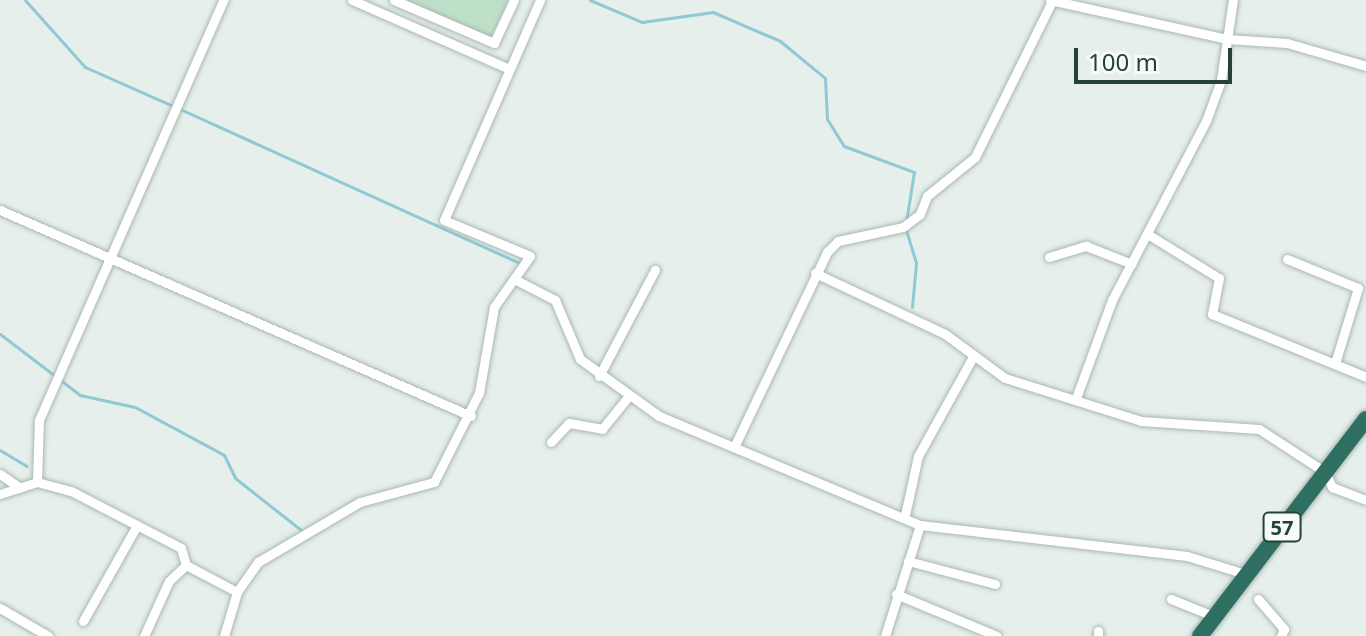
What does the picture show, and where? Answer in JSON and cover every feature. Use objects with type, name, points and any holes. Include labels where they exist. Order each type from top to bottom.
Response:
[{"type":"highway","name":"57","points":[[1200,636],[1366,419]]},
{"type":"street","points":[[37,482],[39,420],[223,0]]},
{"type":"street","points":[[352,0],[509,69]]},
{"type":"street","points":[[394,0],[494,43],[514,0]]},
{"type":"street","points":[[224,636],[237,592],[258,562],[360,502],[434,482],[471,416],[494,307],[518,281],[530,256],[444,220],[540,0]]},
{"type":"street","points":[[735,445],[815,273],[838,241],[903,227],[934,189],[975,157],[1051,0],[1227,39],[1287,43],[1366,66]]},
{"type":"street","points":[[1076,398],[1132,264],[1206,121],[1227,39],[1233,0]]},
{"type":"street","points":[[0,210],[108,263],[471,416]]},
{"type":"street","points":[[1149,235],[1219,278],[1212,314],[1366,377]]},
{"type":"street","points":[[1049,257],[1086,246],[1132,264]]},
{"type":"street","points":[[1287,259],[1358,288],[1335,363]]},
{"type":"street","points":[[599,376],[655,270]]},
{"type":"street","points":[[815,273],[945,334],[1005,378],[1170,427],[1259,429],[1325,472],[1332,487],[1366,500]]},
{"type":"street","points":[[518,281],[555,300],[580,359],[628,397],[695,434],[735,445],[905,515],[920,525],[1187,556],[1245,574]]},
{"type":"street","points":[[905,515],[918,456],[974,355]]},
{"type":"street","points":[[551,442],[569,423],[602,429],[628,397]]},
{"type":"street","points":[[0,474],[20,488]]},
{"type":"street","points":[[0,494],[37,482],[137,525],[181,548],[186,565],[237,592]]},
{"type":"street","points":[[83,621],[137,525]]},
{"type":"street","points":[[885,636],[920,525]]},
{"type":"street","points":[[908,561],[995,584]]},
{"type":"street","points":[[144,636],[169,581],[186,565]]},
{"type":"street","points":[[896,594],[997,636]]},
{"type":"street","points":[[1171,599],[1213,616]]},
{"type":"street","points":[[1258,599],[1284,629],[1281,636]]},
{"type":"street","points":[[0,608],[48,636]]},
{"type":"green space","points":[[403,0],[508,0],[491,37]]},
{"type":"waterway","points":[[25,0],[85,67],[173,106]]},
{"type":"waterway","points":[[590,0],[642,22],[713,12],[780,41],[825,78],[827,119],[844,146],[914,172],[906,222]]},
{"type":"waterway","points":[[180,109],[522,264]]},
{"type":"waterway","points":[[906,230],[916,263],[912,307]]},
{"type":"waterway","points":[[0,334],[80,395],[135,407],[224,455],[235,478],[301,530]]},
{"type":"waterway","points":[[0,450],[27,466]]}]
